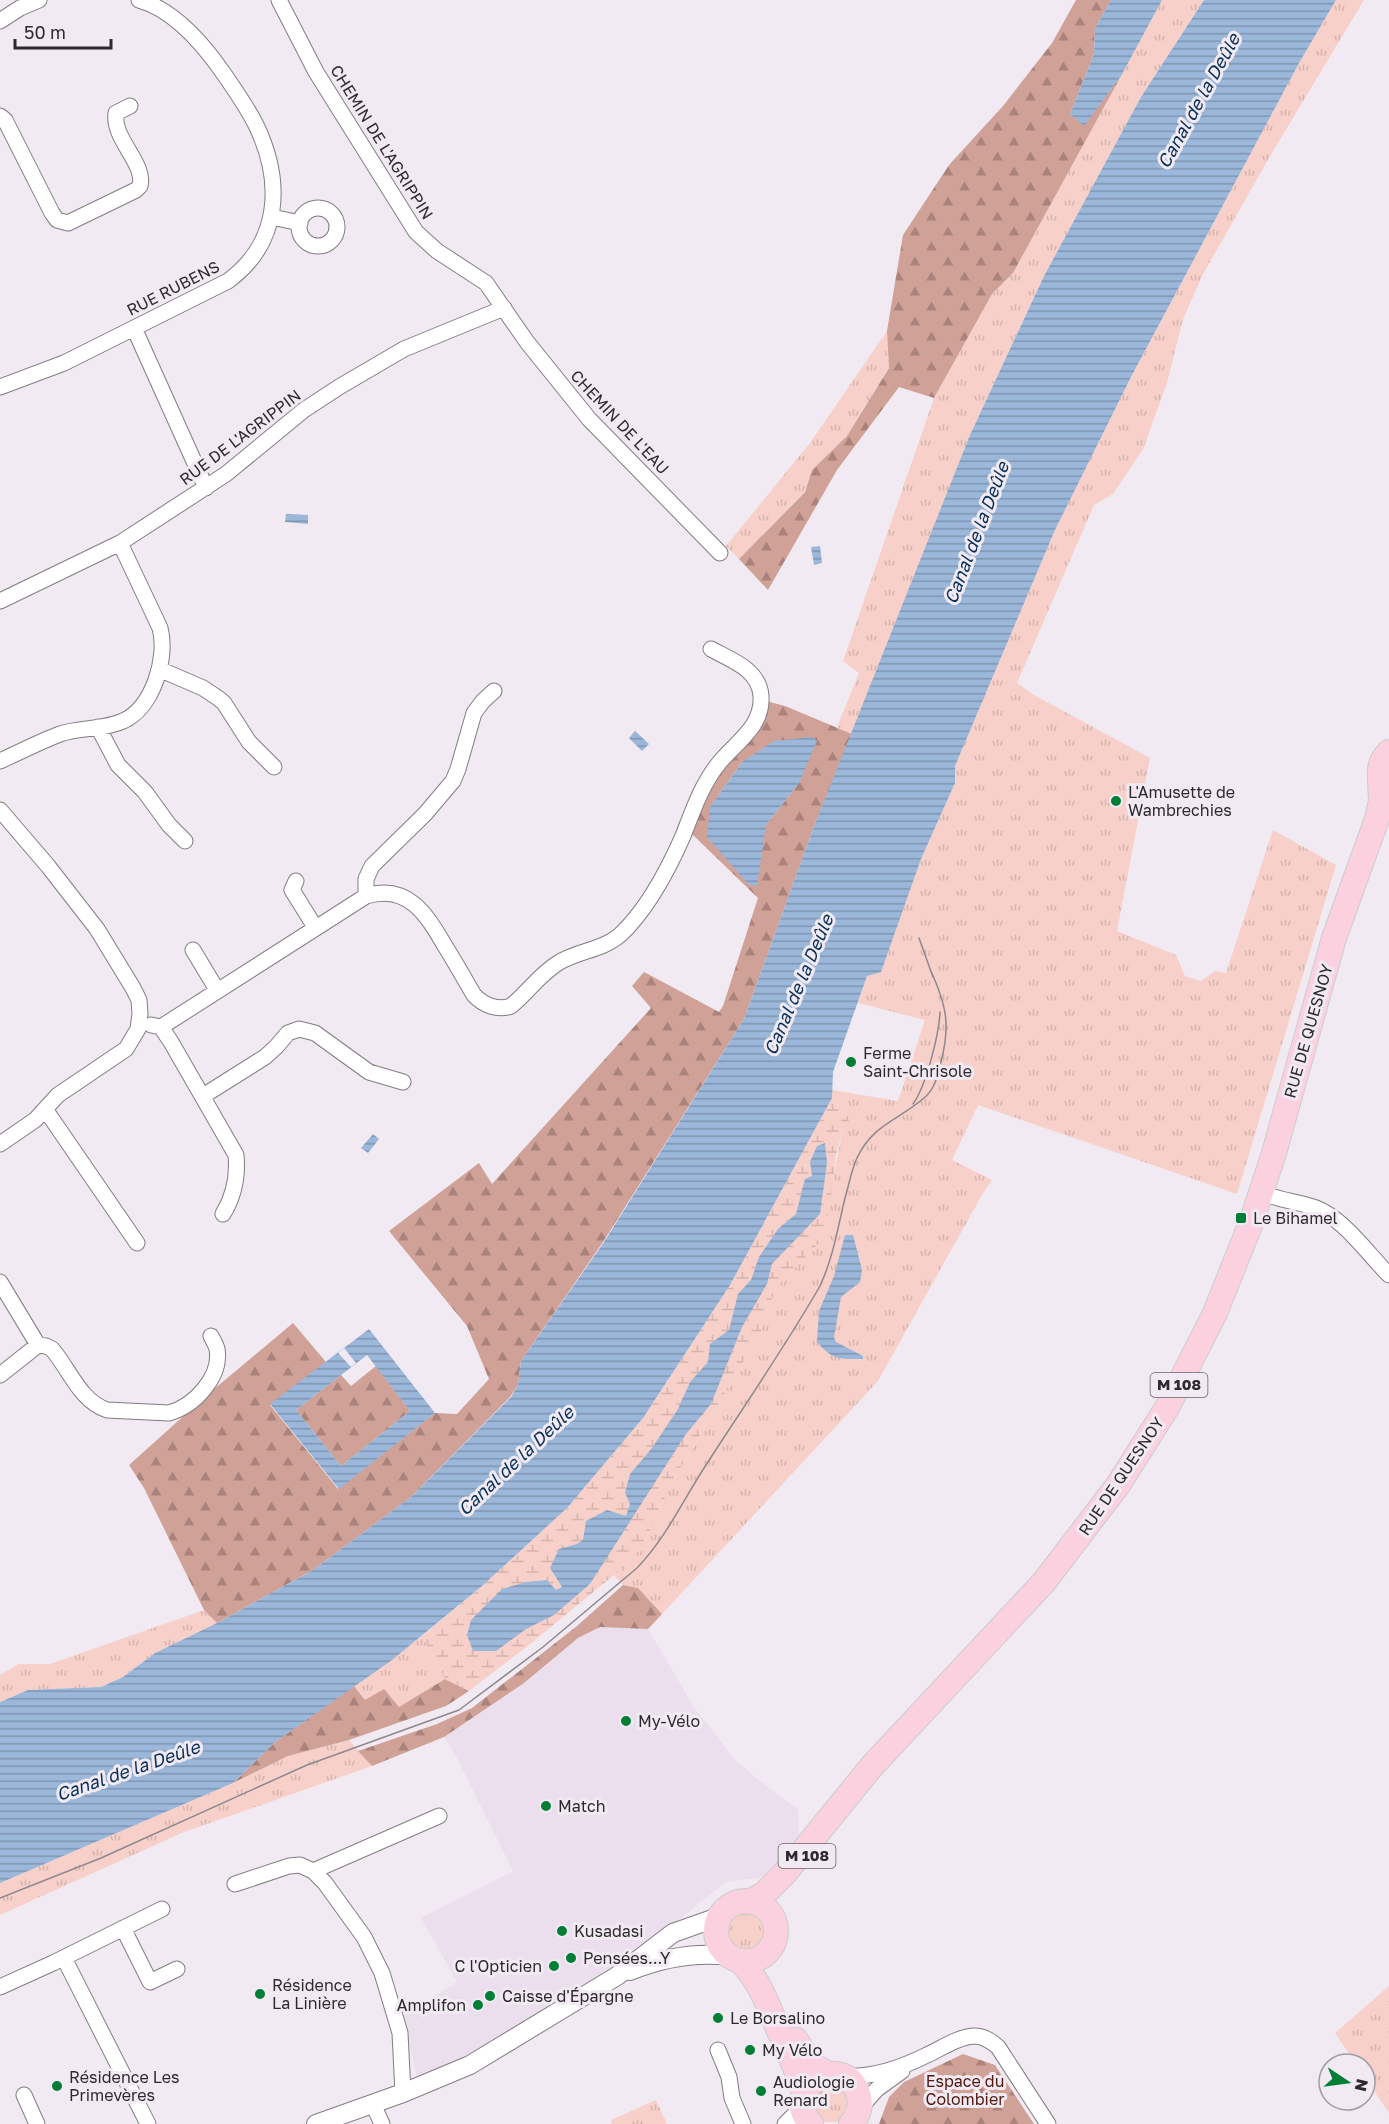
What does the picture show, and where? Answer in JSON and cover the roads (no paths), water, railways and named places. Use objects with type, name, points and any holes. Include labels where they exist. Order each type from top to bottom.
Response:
[{"type":"main road","name":"RUE DE QUESNOY","points":[[749,1902],[764,1894],[779,1880],[872,1766],[1044,1582],[1118,1485],[1168,1407],[1202,1341],[1229,1280],[1262,1192],[1334,938],[1380,809],[1382,792],[1385,788],[1380,768],[1388,753]]},
{"type":"main road","name":"RUE DE QUESNOY","points":[[1351,889],[1389,822]]},
{"type":"main road","name":"RUE DE QUESNOY","points":[[850,1793],[783,1894],[774,1934],[770,1972],[787,2023],[807,2060],[816,2068],[850,2081],[857,2089],[860,2101],[856,2118]]},
{"type":"main road","points":[[734,1958],[749,1961],[767,1953],[774,1934],[765,1908],[749,1902],[731,1906],[721,1916],[717,1925],[717,1935],[721,1947],[734,1958],[752,1973],[762,1990],[799,2077],[806,2107]]},
{"type":"main road","points":[[806,2107],[812,2082],[835,2075]]},
{"type":"street","points":[[0,21],[39,0]]},
{"type":"street","name":"RUE RUBENS","points":[[0,387],[64,363],[217,287],[237,274],[260,246],[272,217],[274,198],[271,170],[262,139],[252,117],[221,70],[198,42],[166,14],[149,3],[139,0]]},
{"type":"street","name":"CHEMIN DE L'AGRIPPIN","points":[[279,0],[316,72],[416,232],[431,246],[486,283],[504,308]]},
{"type":"street","points":[[0,116],[5,120],[52,213],[57,220],[68,223],[140,186],[140,174],[115,126],[116,113],[130,106]]},
{"type":"street","points":[[272,217],[300,223]]},
{"type":"street","name":"RUE DE L'AGRIPPIN","points":[[0,601],[120,543],[206,488],[304,410],[404,349],[504,308]]},
{"type":"street","name":"CHEMIN DE L'EAU","points":[[504,308],[539,358],[602,434],[720,553]]},
{"type":"street","points":[[134,328],[206,488]]},
{"type":"street","points":[[0,761],[59,734],[113,724],[132,716],[145,701],[159,669],[163,647],[160,628],[120,543]]},
{"type":"street","points":[[139,1023],[161,1027],[315,927],[366,896],[376,893],[406,898],[419,907],[429,919],[474,995],[494,1007],[511,1006],[536,980],[558,963],[613,940],[640,911],[664,874],[701,791],[712,772],[757,719],[761,694],[756,680],[747,669],[711,649]]},
{"type":"street","points":[[159,669],[203,688],[224,703],[249,742],[274,767]]},
{"type":"street","points":[[366,896],[366,879],[372,866],[425,814],[453,781],[474,713],[495,691]]},
{"type":"street","points":[[98,727],[118,765],[145,792],[173,830],[185,841]]},
{"type":"street","points":[[0,810],[48,866],[97,929],[137,995],[140,1006],[139,1023],[134,1039],[126,1049],[58,1095],[35,1120],[0,1144]]},
{"type":"street","points":[[296,881],[292,890],[315,927]]},
{"type":"street","points":[[192,950],[217,990]]},
{"type":"street","points":[[161,1027],[236,1155],[235,1185],[223,1214]]},
{"type":"street","points":[[203,1096],[265,1057],[288,1033],[299,1029],[315,1033],[369,1072],[403,1082]]},
{"type":"street","points":[[45,1109],[137,1243]]},
{"type":"street","points":[[1262,1192],[1324,1212],[1340,1224],[1389,1275]]},
{"type":"street","points":[[0,1282],[38,1346]]},
{"type":"street","points":[[0,1375],[38,1346],[46,1346],[52,1349],[87,1398],[99,1407],[107,1410],[169,1413],[188,1404],[210,1381],[217,1361],[217,1348],[212,1336]]},
{"type":"street","points":[[313,1871],[439,1816]]},
{"type":"street","points":[[235,1884],[295,1865],[304,1866],[313,1871],[325,1883],[359,1930],[379,1965],[398,2024],[402,2049],[403,2093]]},
{"type":"street","points":[[0,1987],[162,1909]]},
{"type":"street","points":[[316,2124],[403,2093],[470,2065],[617,1976],[673,1933],[721,1916]]},
{"type":"street","points":[[123,1928],[150,1982],[177,1969]]},
{"type":"street","points":[[617,1976],[651,1963],[676,1957],[702,1954],[734,1958]]},
{"type":"street","points":[[64,1958],[148,2124]]},
{"type":"street","points":[[835,2075],[875,2074],[917,2060],[964,2038],[971,2036],[986,2038],[998,2047],[1006,2058],[1048,2124]]},
{"type":"street","points":[[718,2050],[728,2075],[732,2098],[743,2124]]},
{"type":"street","points":[[856,2118],[877,2089],[917,2060]]},
{"type":"street","points":[[24,2095],[37,2124]]},
{"type":"street","points":[[373,2104],[382,2124]]},
{"type":"street","points":[[785,2124],[806,2107]]},
{"type":"water","points":[[1111,0],[1162,0],[1121,76],[1084,126],[1070,114],[1094,54],[1095,28]]},
{"type":"water","name":"Canal de la Deûle","points":[[1204,0],[1336,0],[1299,63],[1132,375],[1055,530],[955,766],[955,783],[921,859],[881,972],[867,976],[833,1072],[832,1098],[730,1285],[643,1418],[567,1508],[482,1586],[392,1660],[275,1742],[233,1783],[0,1883],[0,1702],[28,1690],[101,1687],[123,1677],[155,1653],[217,1623],[313,1570],[411,1497],[511,1397],[518,1385],[521,1361],[604,1242],[744,1019],[813,829],[970,435],[1044,276],[1141,97]]},
{"type":"water","points":[[286,514],[308,515],[308,524],[285,522]]},
{"type":"water","points":[[820,546],[822,563],[814,565],[811,547]]},
{"type":"water","points":[[635,731],[649,744],[642,751],[629,738]]},
{"type":"water","points":[[812,737],[817,741],[799,783],[766,825],[757,886],[749,885],[707,837],[710,807],[742,762],[774,741]]},
{"type":"water","points":[[373,1134],[379,1139],[368,1153],[361,1148]]},
{"type":"water","points":[[825,1143],[827,1163],[820,1214],[772,1264],[767,1284],[742,1327],[711,1404],[686,1434],[590,1584],[554,1615],[526,1629],[496,1651],[473,1651],[467,1635],[471,1620],[502,1589],[526,1582],[547,1580],[556,1590],[562,1587],[550,1568],[559,1549],[583,1540],[586,1521],[607,1510],[626,1516],[630,1504],[625,1493],[630,1474],[652,1448],[678,1409],[690,1382],[708,1362],[710,1344],[729,1330],[738,1294],[751,1280],[759,1257],[778,1229],[796,1214],[805,1179],[812,1176],[810,1162],[817,1146]]},
{"type":"water","points":[[845,1235],[853,1235],[862,1270],[860,1282],[841,1297],[834,1337],[836,1342],[863,1356],[863,1359],[837,1358],[817,1342],[819,1311],[834,1276]]},
{"type":"water","points":[[369,1329],[435,1413],[339,1489],[270,1404]],"holes":[[[367,1355],[410,1411],[341,1466],[296,1410]]]},
{"type":"tram line","points":[[919,938],[933,977]]},
{"type":"tram line","points":[[0,1898],[101,1858],[307,1765],[459,1710],[543,1647],[637,1568],[666,1531],[820,1286],[832,1253],[853,1168],[863,1147],[879,1130],[915,1106],[933,1088],[943,1052],[946,1027],[944,1005],[930,969]]},
{"type":"tram line","points":[[913,1104],[923,1085],[931,1060],[940,1012]]},
{"type":"place","name":"L'Amusette de Wambrechies","points":[[1116,801]]},
{"type":"place","name":"Ferme Saint-Chrisole","points":[[851,1062]]},
{"type":"place","name":"Le Bihamel","points":[[1241,1218]]},
{"type":"place","name":"My-Vélo","points":[[626,1721]]},
{"type":"place","name":"Match","points":[[546,1806]]},
{"type":"place","name":"Kusadasi","points":[[562,1931]]},
{"type":"place","name":"Pensées...Y","points":[[571,1958]]},
{"type":"place","name":"C l'Opticien","points":[[554,1966]]},
{"type":"place","name":"Résidence La Linière","points":[[260,1994]]},
{"type":"place","name":"Caisse d'Épargne","points":[[490,1996]]},
{"type":"place","name":"Amplifon","points":[[478,2005]]},
{"type":"place","name":"Le Borsalino","points":[[718,2018]]},
{"type":"place","name":"My Vélo","points":[[750,2050]]},
{"type":"place","name":"Résidence Les Primevères","points":[[57,2086]]},
{"type":"place","name":"Audiologie Renard","points":[[761,2091]]},
{"type":"park label","name":"Espace du Colombier","points":[[965,2090]]}]
